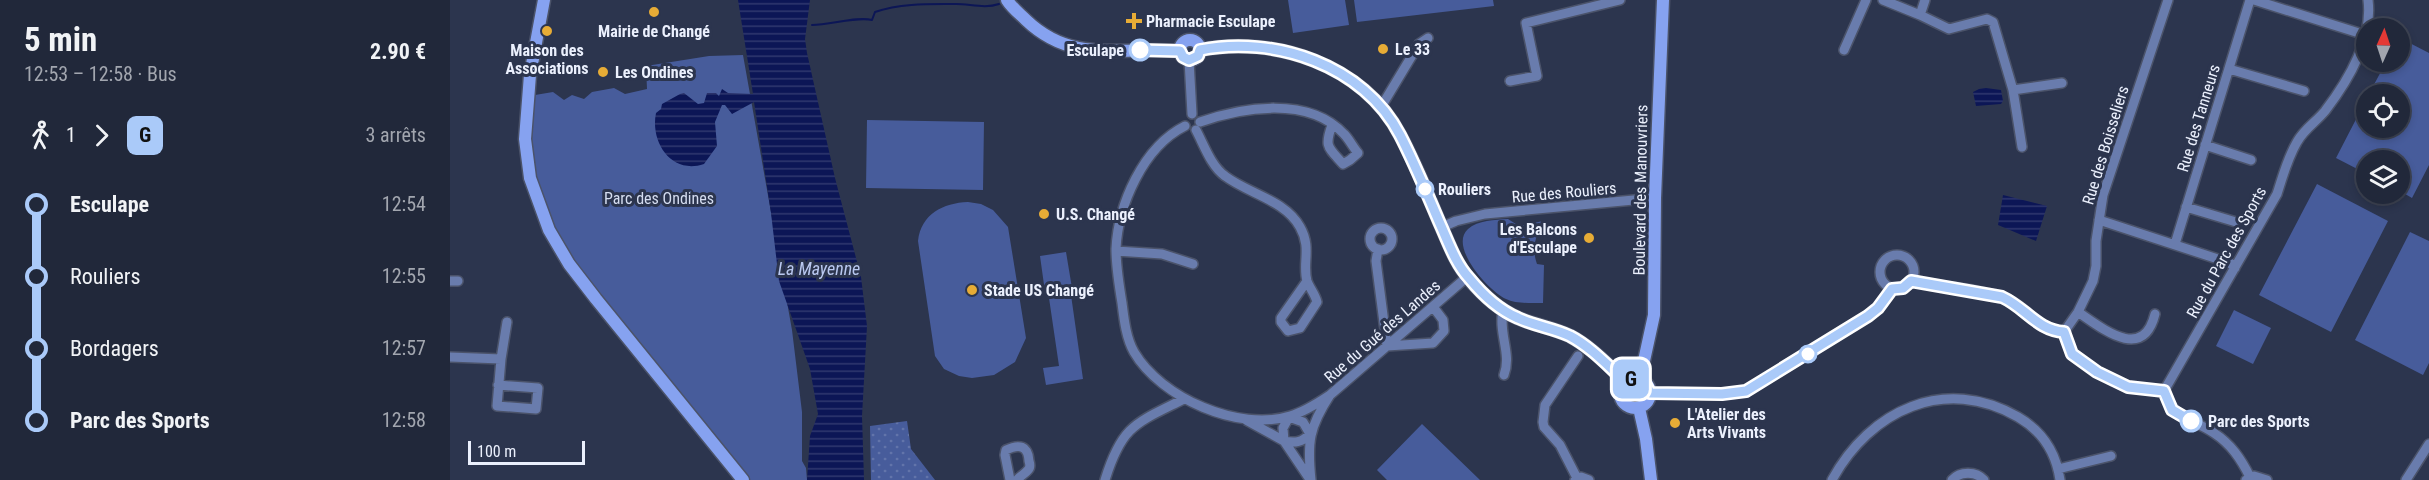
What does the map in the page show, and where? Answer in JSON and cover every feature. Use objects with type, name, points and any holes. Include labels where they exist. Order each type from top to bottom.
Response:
[{"type":"street","points":[[544,0],[530,75],[525,139],[530,177],[542,213],[559,249],[569,264],[743,480]]},
{"type":"street","points":[[1007,0],[1039,32],[1063,45],[1084,51],[1153,49],[1185,56],[1198,56],[1200,50],[1196,41],[1190,40],[1181,45],[1185,56],[1192,114]]},
{"type":"street","points":[[1510,81],[1537,76],[1526,23],[1620,0]]},
{"type":"street","name":"Boulevard des Manouvriers","points":[[1640,379],[1654,315],[1655,198],[1663,0]]},
{"type":"street","points":[[1844,50],[1866,0]]},
{"type":"street","points":[[1883,0],[1949,29],[1987,19],[1993,22],[2013,90],[2022,147]]},
{"type":"street","points":[[1920,15],[1925,0]]},
{"type":"street","name":"Rue des Boisseliers","points":[[2064,332],[2078,312],[2094,274],[2103,195],[2168,0]]},
{"type":"street","points":[[2252,0],[2356,32]]},
{"type":"street","name":"Rue des Tanneurs","points":[[2175,244],[2252,0]]},
{"type":"street","name":"Rue du Parc des Sports","points":[[2368,0],[2368,18]]},
{"type":"street","points":[[1381,107],[1419,44],[1428,38]]},
{"type":"street","points":[[1200,50],[1253,46],[1281,50],[1312,59],[1348,78],[1381,107],[1400,134],[1467,277],[1503,310],[1518,318],[1569,336],[1583,344],[1626,382]]},
{"type":"street","name":"Rue du Parc des Sports","points":[[2164,391],[2277,194],[2284,166],[2297,142],[2306,129],[2324,112],[2344,84],[2356,59]]},
{"type":"street","points":[[2229,69],[2304,92]]},
{"type":"street","points":[[2013,90],[2062,83]]},
{"type":"street","points":[[1185,126],[1191,131],[1198,126],[1254,108],[1293,109],[1315,116],[1332,125]]},
{"type":"street","points":[[1192,114],[1197,116],[1198,126],[1212,160],[1223,175],[1285,210],[1300,226],[1307,247],[1307,281],[1317,302],[1300,328],[1288,331],[1283,327],[1281,318],[1307,281]]},
{"type":"street","points":[[1185,126],[1185,118],[1192,114]]},
{"type":"street","points":[[1185,126],[1168,137],[1139,172],[1123,208],[1116,251],[1124,315],[1134,351],[1151,373],[1184,399],[1206,409],[1243,418],[1289,417],[1304,422],[1310,434],[1299,442],[1284,441],[1243,418]]},
{"type":"street","points":[[2205,145],[2251,160]]},
{"type":"street","name":"Rue des Rouliers","points":[[1442,227],[1485,214],[1655,198]]},
{"type":"street","points":[[2186,207],[2236,222]]},
{"type":"street","points":[[2099,220],[2230,263],[2235,268]]},
{"type":"street","points":[[1378,249],[1376,261],[1387,346],[1433,343],[1444,331],[1443,320],[1434,308]]},
{"type":"street","points":[[1116,251],[1162,254],[1193,264]]},
{"type":"street","points":[[1893,256],[1904,257],[1914,270],[1911,281],[1903,288],[1892,289],[1883,282],[1879,272],[1883,261],[1893,256]]},
{"type":"street","name":"Rue du Gué des Landes","points":[[1311,480],[1310,434],[1317,415],[1330,395],[1434,308],[1467,277]]},
{"type":"street","points":[[1911,281],[2002,297],[2020,307],[2046,329],[2064,332],[2072,354],[2097,372],[2128,387],[2164,391],[2172,410],[2214,433],[2232,448],[2248,479],[2259,476],[2267,480]]},
{"type":"street","points":[[1650,393],[1729,394],[1746,391],[1868,316],[1878,308],[1892,289]]},
{"type":"street","points":[[1503,310],[1500,323],[1508,365],[1504,375]]},
{"type":"street","points":[[2078,312],[2111,334],[2126,339],[2137,339],[2146,335],[2152,326],[2155,314]]},
{"type":"street","points":[[498,385],[538,388],[536,409],[497,406],[498,385],[501,359],[507,322]]},
{"type":"street","points":[[1406,331],[1414,342],[1421,345]]},
{"type":"street","points":[[1578,356],[1545,405],[1543,422],[1544,427],[1560,445],[1576,479],[1581,477],[1588,480]]},
{"type":"street","points":[[450,357],[501,359]]},
{"type":"street","points":[[1640,379],[1648,385],[1650,393],[1647,403],[1639,408],[1629,407],[1622,400],[1621,390],[1626,382],[1640,379]]},
{"type":"street","points":[[1311,480],[1284,441],[1283,428],[1289,417],[1330,395]]},
{"type":"street","points":[[1832,480],[1857,442],[1874,428],[1926,401],[1951,398],[1971,399],[1991,405],[2027,422],[2051,449],[2060,480]]},
{"type":"street","points":[[1105,480],[1119,443],[1128,430],[1145,418],[1184,399]]},
{"type":"street","points":[[1639,408],[1646,439],[1651,480]]},
{"type":"street","points":[[2406,480],[2429,444]]},
{"type":"street","points":[[1011,480],[1005,455],[1006,450],[1020,446],[1025,447],[1028,452],[1030,464],[1029,470],[1017,480]]},
{"type":"street","points":[[2058,469],[2111,456]]},
{"type":"street","points":[[1952,480],[1956,475],[1968,473],[1981,476],[1984,480]]},
{"type":"green space","points":[[1288,0],[1345,0],[1349,25],[1293,33]]},
{"type":"green space","points":[[1354,0],[1493,0],[1494,6],[1357,22]]},
{"type":"green space","points":[[2410,43],[2429,53],[2429,165],[2412,198],[2410,197],[2410,150],[2356,150],[2356,168],[2336,158],[2356,119],[2356,138],[2410,138],[2410,84],[2374,84],[2381,72],[2410,72]]},
{"type":"green space","name":"Parc des Ondines","points":[[743,55],[792,330],[802,412],[802,461],[806,468],[807,480],[748,480],[669,378],[571,261],[540,199],[535,180],[529,132],[535,95],[553,92],[564,100],[572,95],[584,99],[592,92],[614,88],[625,94],[647,89],[646,66],[709,56]]},
{"type":"green space","points":[[867,120],[984,122],[983,190],[866,188]]},
{"type":"green space","points":[[2317,184],[2388,221],[2331,332],[2259,295]]},
{"type":"green space","name":"Stade US Changé","points":[[968,202],[981,204],[993,210],[1008,227],[1026,338],[1015,362],[994,375],[972,378],[959,376],[944,369],[935,356],[918,241],[924,224],[935,212],[950,205]]},
{"type":"green space","points":[[1508,219],[1519,226],[1543,221],[1534,247],[1537,264],[1544,265],[1543,303],[1510,301],[1499,295],[1482,279],[1467,257],[1463,247],[1463,237],[1468,229],[1482,222]]},
{"type":"green space","points":[[2410,232],[2429,241],[2429,363],[2423,375],[2355,340]]},
{"type":"green space","points":[[1066,252],[1072,288],[1045,292],[1040,256]]},
{"type":"green space","points":[[1071,295],[1083,379],[1046,385],[1043,368],[1059,366],[1049,298]]},
{"type":"green space","points":[[2234,310],[2271,328],[2253,364],[2216,346]]},
{"type":"green space","points":[[907,421],[911,449],[935,480],[871,480],[870,426]]},
{"type":"green space","points":[[1422,424],[1480,480],[1387,480],[1377,470]]},
{"type":"water","name":"La Mayenne","points":[[738,0],[810,0],[805,39],[807,53],[835,178],[861,277],[867,326],[862,416],[864,480],[807,480],[810,436],[818,414],[810,369],[779,281],[754,102],[732,114],[725,105],[722,105],[715,122],[717,146],[704,164],[682,165],[673,160],[665,154],[656,135],[656,113],[661,109],[662,104],[680,94],[684,93],[698,104],[704,103],[707,93],[716,93],[719,96],[722,89],[728,93],[753,94]]},
{"type":"water","points":[[1986,88],[2001,90],[2003,101],[2001,104],[1976,106],[1973,92]]},
{"type":"water","points":[[2003,195],[2047,206],[2036,241],[1998,225]]},
{"type":"waterway","points":[[812,25],[859,19],[872,20],[875,12],[905,6],[999,4]]},
{"type":"bus line","name":"G","points":[[1140,50],[1180,51],[1183,57],[1193,60],[1200,54],[1200,50],[1253,46],[1281,50],[1312,59],[1348,78],[1381,107],[1400,134],[1457,261],[1467,277],[1481,292],[1503,310],[1518,318],[1569,336],[1583,344],[1626,382],[1631,379],[1644,381],[1650,393],[1736,394],[1746,391],[1868,316],[1878,308],[1892,289],[1903,288],[1911,281],[2002,297],[2011,301],[2046,329],[2064,332],[2072,354],[2097,372],[2128,387],[2164,391],[2172,410],[2191,421]]},
{"type":"place","name":"Mairie de Changé","points":[[654,12]]},
{"type":"place","name":"Pharmacie Esculape","points":[[1134,21]]},
{"type":"place","name":"Maison des Associations","points":[[547,31]]},
{"type":"place","name":"Le 33","points":[[1383,49]]},
{"type":"place","name":"Esculape","points":[[1140,50]]},
{"type":"place","name":"Les Ondines","points":[[603,72]]},
{"type":"place","name":"Rouliers","points":[[1425,189]]},
{"type":"place","name":"U.S. Changé","points":[[1044,214]]},
{"type":"place","name":"Les Balcons d'Esculape","points":[[1589,238]]},
{"type":"place","name":"Stade US Changé","points":[[972,290]]},
{"type":"place","name":"Parc des Sports","points":[[2191,421]]},
{"type":"place","name":"L'Atelier des Arts Vivants","points":[[1675,423]]}]
